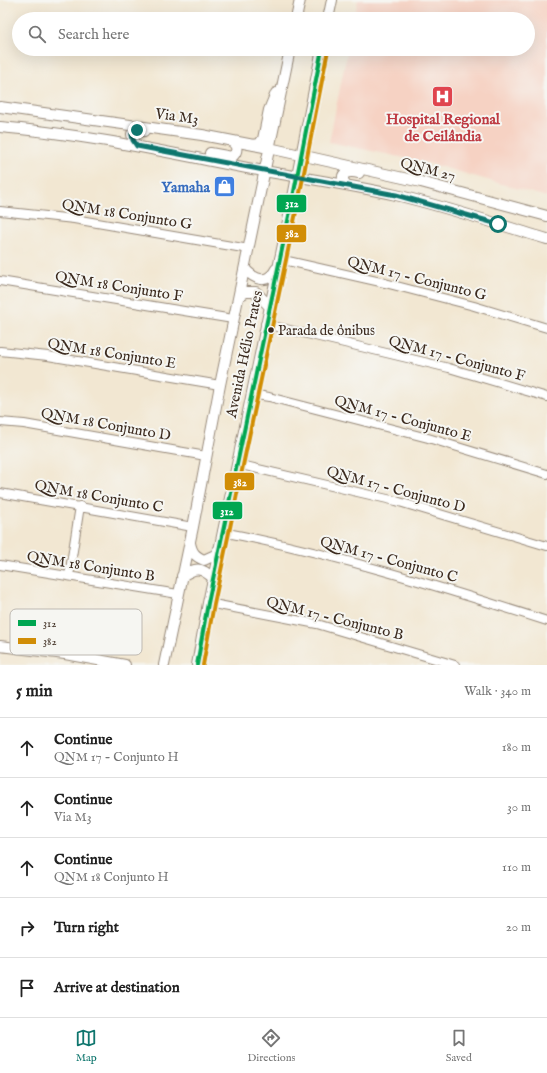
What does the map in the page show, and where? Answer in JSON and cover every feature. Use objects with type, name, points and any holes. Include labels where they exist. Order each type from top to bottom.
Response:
[{"type":"main road","points":[[297,12],[300,0]]},
{"type":"main road","points":[[329,12],[332,0]]},
{"type":"main road","name":"Avenida Hélio Prates","points":[[164,665],[190,543],[233,319],[245,269],[289,56]]},
{"type":"main road","name":"Avenida Hélio Prates","points":[[196,665],[321,56]]},
{"type":"main road","name":"Avenida Hélio Prates","points":[[253,145],[259,144],[263,139],[269,110],[285,73]]},
{"type":"main road","name":"Via M3","points":[[0,107],[202,135],[301,155]]},
{"type":"main road","points":[[0,127],[72,135],[167,151],[396,195],[460,212],[547,239]]},
{"type":"main road","points":[[137,146],[132,134],[137,130],[174,136],[202,135]]},
{"type":"main road","points":[[167,151],[191,150],[232,157],[237,150],[236,145],[231,141]]},
{"type":"main road","name":"QNM 27","points":[[301,155],[412,180],[547,216]]},
{"type":"main road","points":[[346,185],[343,177],[348,171],[383,180],[412,180]]},
{"type":"main road","points":[[245,269],[253,277],[266,279],[272,276],[278,263]]},
{"type":"main road","points":[[239,296],[246,292],[256,292],[269,306]]},
{"type":"main road","points":[[190,543],[192,552],[197,557],[204,560],[215,555],[219,549]]},
{"type":"main road","points":[[182,576],[194,569],[200,569],[207,572],[213,578]]},
{"type":"main road","points":[[0,646],[10,647]]},
{"type":"main road","points":[[66,655],[69,658],[70,665]]},
{"type":"main road","points":[[70,655],[125,665]]},
{"type":"street","name":"QNM 18 Conjunto G","points":[[0,211],[74,219],[249,249]]},
{"type":"street","name":"QNM 17 - Conjunto G","points":[[278,263],[392,284],[474,306],[547,328]]},
{"type":"street","name":"QNM 18 Conjunto F","points":[[0,281],[233,319]]},
{"type":"street","name":"QNM 17 - Conjunto F","points":[[265,324],[449,368],[547,397]]},
{"type":"street","name":"QNM 18 Conjunto E","points":[[0,351],[48,356],[220,385]]},
{"type":"street","name":"QNM 17 - Conjunto E","points":[[251,394],[270,397],[428,438],[547,474]]},
{"type":"street","name":"QNM 18 Conjunto D","points":[[0,422],[24,424],[206,456]]},
{"type":"street","name":"QNM 17 - Conjunto D","points":[[237,464],[396,501],[547,546]]},
{"type":"street","name":"QNM 18 Conjunto C","points":[[0,493],[193,527]]},
{"type":"street","points":[[69,576],[80,506]]},
{"type":"street","name":"QNM 17 - Conjunto C","points":[[222,532],[332,557],[424,582],[547,621]]},
{"type":"street","name":"QNM 18 Conjunto B","points":[[0,565],[178,594]]},
{"type":"street","name":"QNM 17 - Conjunto B","points":[[208,603],[317,624],[455,665]]},
{"type":"shaded area","name":"Hospital Regional de Ceilândia","points":[[358,0],[547,0],[547,197],[428,163],[329,142],[347,56],[535,56],[535,12],[355,12]]},
{"type":"transit line","name":"312","points":[[197,665],[208,603],[294,192],[321,56]]},
{"type":"transit line","name":"382","points":[[203,665],[214,604],[300,193],[327,56]]},
{"type":"place","name":"Hospital Regional de Ceilândia","points":[[443,96]]},
{"type":"place","name":"Yamaha","points":[[225,187]]},
{"type":"place","name":"Parada de ônibus","points":[[271,330]]},
{"type":"route","points":[[137,130],[132,134],[132,137],[137,146],[396,195],[498,224]]}]
